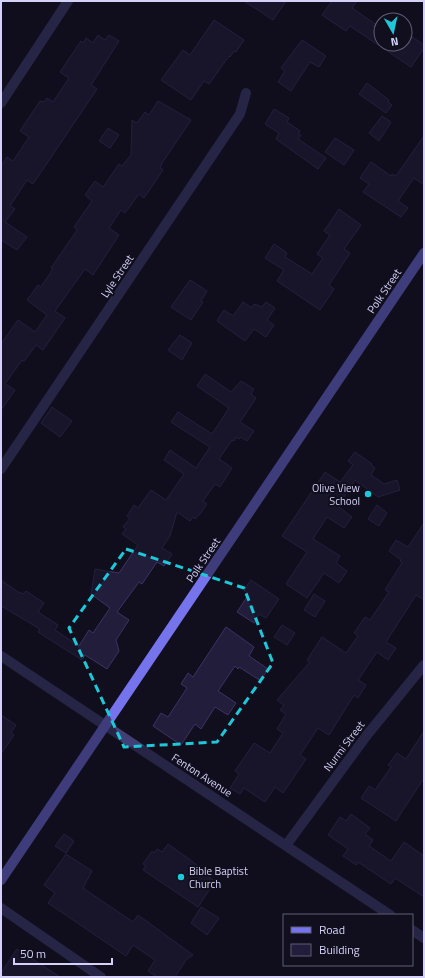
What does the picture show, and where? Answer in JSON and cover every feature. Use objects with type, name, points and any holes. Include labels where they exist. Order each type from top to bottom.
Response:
[{"type":"street","points":[[1,103],[68,1]]},
{"type":"street","name":"Lyle Street","points":[[1,469],[240,114],[246,93]]},
{"type":"street","name":"Polk Street","points":[[1,880],[106,727],[424,253]]},
{"type":"street","name":"Fenton Avenue","points":[[1,656],[106,727],[286,844],[389,914]]},
{"type":"street","name":"Nurmi Street","points":[[286,844],[367,735],[424,665]]},
{"type":"street","points":[[1,908],[101,977]]},
{"type":"street","points":[[413,931],[424,938]]},
{"type":"highlighted area","points":[[126,549],[244,588],[273,663],[217,742],[124,747],[69,628]]},
{"type":"building","points":[[244,1],[286,1],[273,20]]},
{"type":"building","points":[[332,1],[357,1],[352,8],[373,22],[373,41],[350,26],[346,31],[322,15]]},
{"type":"building","points":[[214,20],[244,40],[236,52],[234,51],[230,57],[229,56],[209,84],[204,81],[191,100],[161,80],[183,50],[190,55]]},
{"type":"building","points":[[98,35],[105,40],[109,35],[119,41],[91,85],[97,89],[33,184],[27,180],[10,206],[15,209],[5,222],[27,237],[17,250],[1,240],[1,166],[7,157],[13,161],[29,137],[20,131],[40,101],[44,102],[47,98],[53,102],[69,78],[60,72],[81,41],[83,43],[86,38],[93,43]]},
{"type":"building","points":[[413,37],[424,45],[424,48],[411,67],[389,52],[413,52]]},
{"type":"building","points":[[302,40],[326,56],[319,67],[310,62],[291,91],[278,82],[285,71],[281,68]]},
{"type":"building","points":[[367,83],[389,100],[388,102],[392,105],[386,113],[359,94]]},
{"type":"building","points":[[158,101],[191,120],[162,163],[160,168],[163,170],[144,198],[139,194],[125,213],[121,210],[109,228],[119,235],[93,275],[85,269],[55,311],[65,318],[43,350],[36,345],[24,361],[22,360],[5,384],[15,390],[1,410],[1,344],[18,320],[35,332],[47,315],[27,300],[38,285],[41,287],[53,269],[51,268],[77,230],[74,227],[92,201],[85,195],[95,181],[103,187],[119,164],[122,166],[131,155],[132,120],[137,123],[145,112],[149,115]]},
{"type":"building","points":[[274,109],[289,118],[287,122],[300,131],[298,134],[301,135],[298,139],[326,158],[318,169],[276,139],[279,133],[265,124]]},
{"type":"building","points":[[382,116],[391,122],[379,141],[369,133]]},
{"type":"building","points":[[108,128],[119,135],[110,148],[99,141]]},
{"type":"building","points":[[424,136],[424,185],[414,178],[398,201],[408,208],[401,217],[363,192],[369,184],[360,178],[371,162],[391,176],[392,174],[396,176]]},
{"type":"building","points":[[335,138],[354,150],[344,165],[325,152]]},
{"type":"building","points":[[339,209],[361,225],[344,249],[350,253],[329,285],[334,289],[320,310],[277,281],[284,270],[265,258],[274,244],[287,253],[285,257],[312,274],[323,258],[317,254],[330,235],[324,231]]},
{"type":"building","points":[[190,280],[207,291],[201,301],[203,302],[191,320],[171,307]]},
{"type":"building","points":[[243,302],[252,308],[254,304],[262,307],[266,302],[275,308],[267,320],[274,325],[266,337],[254,329],[245,341],[217,321],[224,310],[233,316]]},
{"type":"building","points":[[180,335],[192,343],[182,360],[168,350]]},
{"type":"building","points":[[205,374],[231,392],[241,381],[254,389],[251,394],[256,398],[240,422],[254,431],[247,441],[241,437],[239,439],[236,437],[234,441],[232,440],[219,459],[232,468],[220,487],[215,484],[203,501],[207,504],[200,514],[195,519],[193,517],[190,521],[177,512],[170,536],[162,548],[172,554],[164,566],[157,562],[142,584],[139,582],[117,612],[129,620],[116,640],[119,651],[107,669],[85,655],[82,660],[38,632],[40,629],[1,606],[1,580],[18,592],[24,594],[26,591],[44,603],[38,612],[58,625],[55,630],[79,646],[89,630],[93,633],[110,608],[91,594],[95,569],[119,573],[138,545],[122,534],[126,529],[123,527],[130,518],[127,516],[134,505],[138,508],[151,490],[166,500],[184,474],[164,460],[170,450],[196,468],[210,447],[171,422],[178,412],[212,434],[229,408],[197,386]]},
{"type":"building","points":[[52,407],[72,421],[60,437],[41,423]]},
{"type":"building","points":[[355,452],[372,464],[371,465],[375,468],[371,475],[384,484],[397,480],[400,490],[378,497],[355,480],[338,506],[352,517],[344,528],[327,517],[313,539],[340,556],[336,563],[347,571],[339,583],[324,573],[307,598],[286,584],[307,552],[282,536],[325,472],[340,482],[353,465],[348,461]]},
{"type":"building","points":[[377,505],[387,513],[379,526],[368,519]]},
{"type":"building","points":[[424,523],[424,600],[416,595],[386,642],[396,648],[388,660],[377,652],[358,680],[366,685],[358,698],[354,695],[329,735],[318,728],[300,755],[306,759],[283,793],[275,787],[265,802],[244,788],[240,794],[230,788],[239,774],[235,771],[254,743],[270,753],[283,733],[277,729],[286,714],[280,710],[284,705],[277,700],[310,662],[307,660],[322,637],[346,653],[358,636],[354,633],[365,617],[370,620],[389,592],[385,590],[402,563],[400,561],[401,560],[389,551],[396,540],[408,547]]},
{"type":"building","points":[[251,580],[279,599],[266,618],[259,614],[254,623],[237,612],[249,594],[244,590]]},
{"type":"building","points":[[314,594],[325,601],[315,617],[304,610]]},
{"type":"building","points":[[282,625],[295,633],[287,645],[274,637]]},
{"type":"building","points":[[226,627],[254,647],[249,656],[268,669],[261,681],[235,666],[218,691],[236,703],[228,715],[215,707],[201,729],[195,724],[181,745],[153,726],[161,713],[168,717],[187,688],[181,684],[188,673],[193,677]]},
{"type":"building","points":[[1,715],[16,725],[11,733],[14,735],[1,754]]},
{"type":"building","points":[[424,731],[424,778],[396,821],[361,798],[369,786],[375,790],[391,767],[388,765],[397,753],[406,759]]},
{"type":"building","points":[[351,814],[370,828],[365,834],[373,840],[369,846],[391,861],[404,842],[424,856],[424,897],[395,878],[391,884],[358,862],[356,865],[343,856],[348,849],[328,835],[340,817],[346,821]]},
{"type":"building","points":[[64,834],[74,841],[66,853],[55,846]]},
{"type":"building","name":"Bible Baptist Church","points":[[168,844],[203,870],[201,872],[215,881],[198,907],[143,870],[146,866],[143,864],[152,851],[154,853],[157,849],[162,852]]},
{"type":"building","points":[[66,854],[92,871],[83,888],[133,922],[138,915],[193,955],[186,960],[175,977],[157,977],[148,971],[155,960],[133,945],[126,956],[48,903],[55,893],[44,885]]},
{"type":"building","points":[[201,907],[219,918],[207,935],[191,923]]},
{"type":"building","points":[[17,949],[60,977],[1,977],[1,973]]},
{"type":"place","name":"Olive View School","points":[[368,494]]},
{"type":"place","name":"Bible Baptist Church","points":[[181,877]]}]
